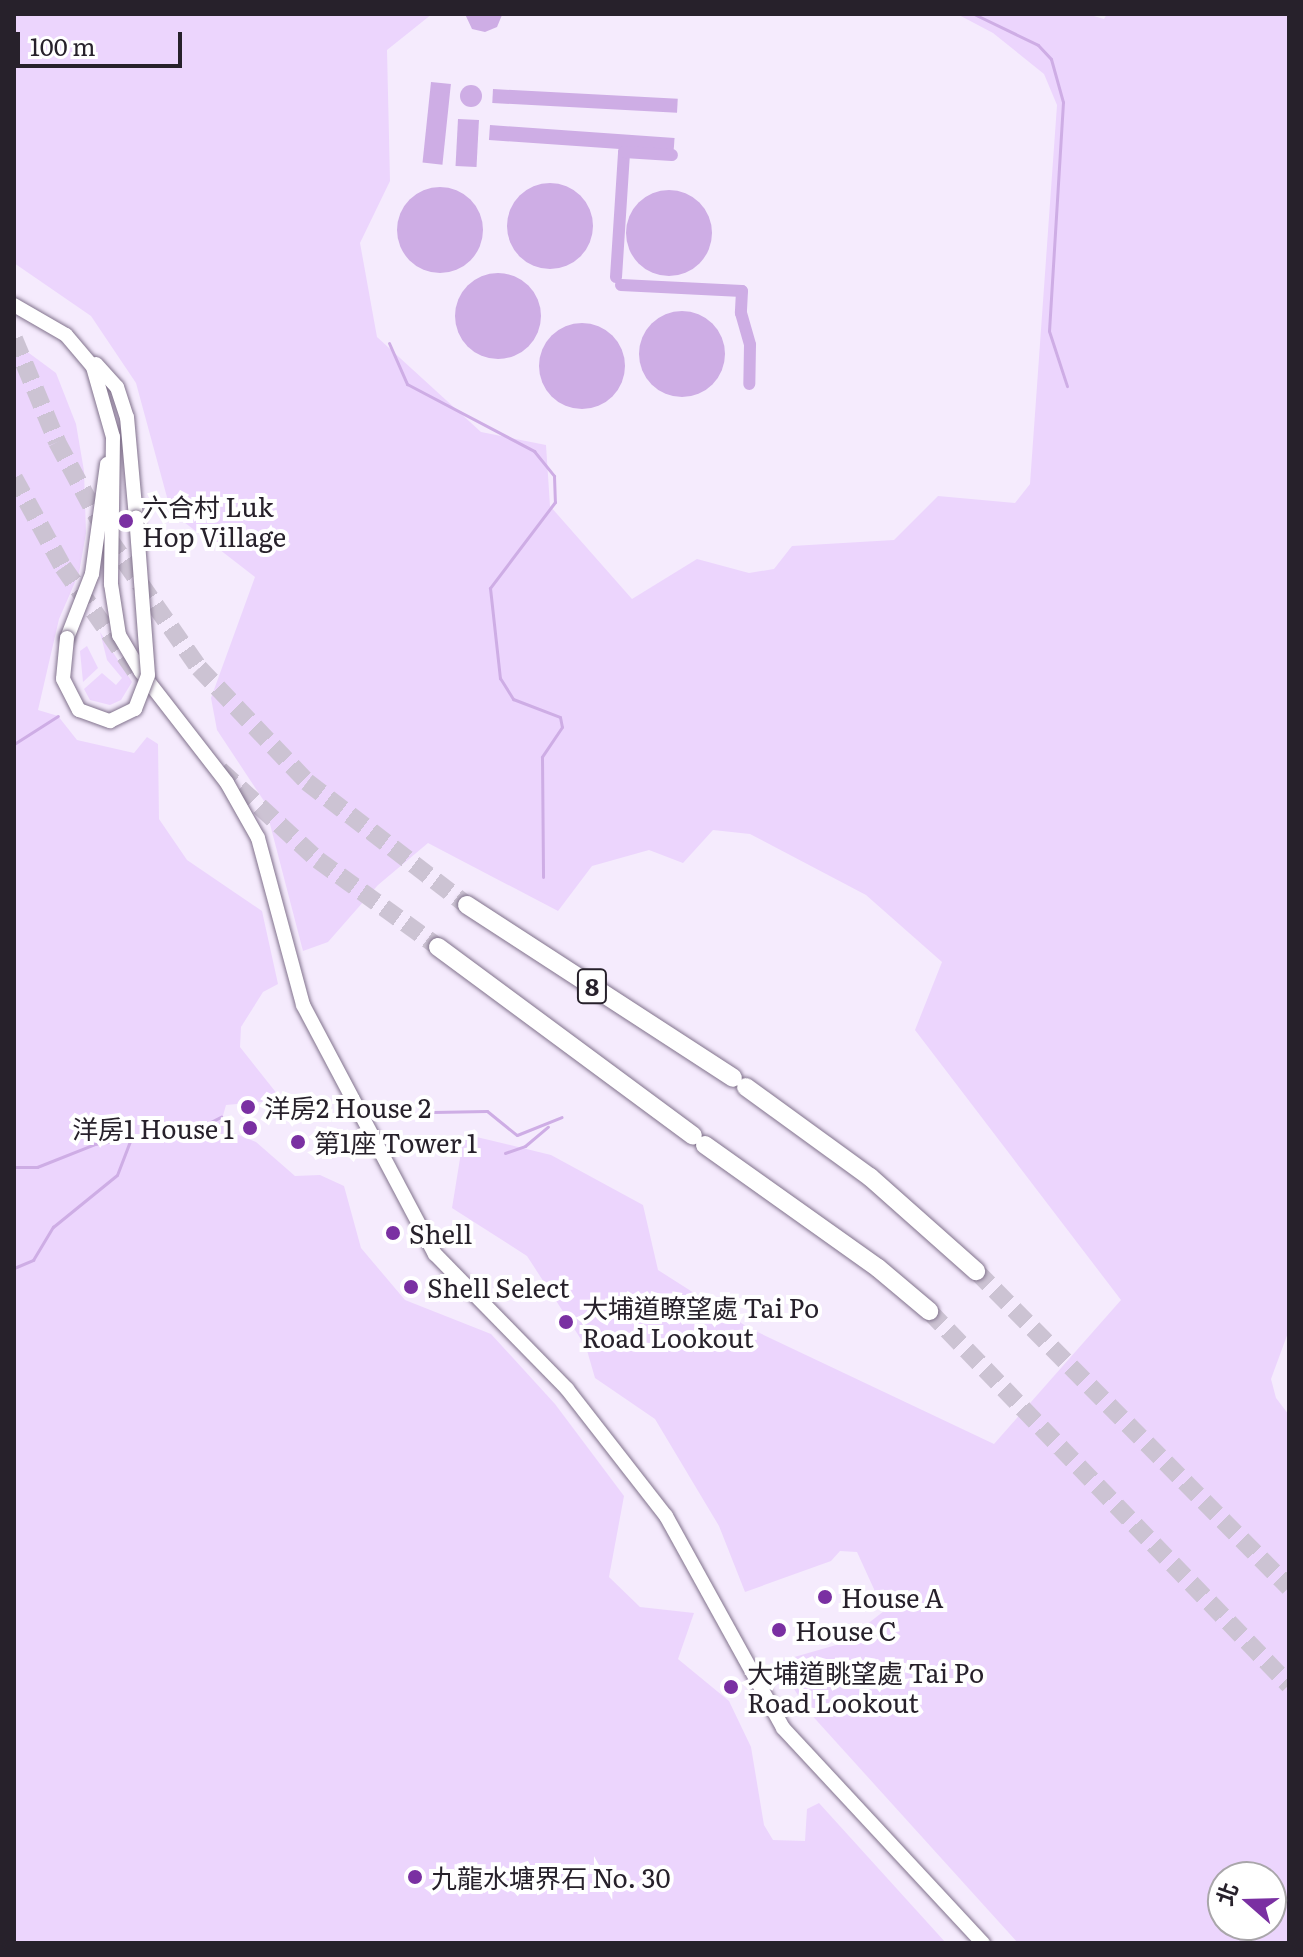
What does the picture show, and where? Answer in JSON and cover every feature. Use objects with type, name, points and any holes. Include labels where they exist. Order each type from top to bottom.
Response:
[{"type":"highway","name":"8","points":[[467,905],[739,1082],[870,1177],[976,1271]]},
{"type":"highway","name":"8","points":[[438,947],[878,1268],[929,1311]]},
{"type":"main road","points":[[14,305],[56,328],[82,351],[117,387],[123,404],[136,517],[148,675],[135,709],[110,721],[79,710],[63,679],[67,638],[92,574],[113,437]]},
{"type":"main road","points":[[82,351],[101,386],[113,437],[111,593],[119,635],[246,816],[266,864],[303,1005],[435,1254],[567,1389],[666,1516],[783,1728],[983,1943]]},
{"type":"shaded area","points":[[14,14],[432,14],[387,50],[390,181],[360,243],[377,337],[481,432],[546,445],[550,506],[632,599],[697,559],[749,573],[774,569],[792,546],[894,540],[938,496],[1015,503],[1030,484],[1057,105],[1044,74],[993,33],[957,14],[1087,14],[1104,19],[1107,14],[1289,14],[1289,1330],[1271,1379],[1276,1398],[1289,1415],[1289,1943],[1018,1943],[808,1711],[777,1662],[843,1643],[884,1611],[857,1552],[840,1551],[831,1561],[745,1592],[719,1526],[655,1419],[595,1378],[586,1347],[527,1256],[452,1208],[464,1134],[551,1155],[643,1205],[658,1270],[749,1328],[994,1444],[1121,1300],[915,1030],[942,962],[866,895],[750,834],[713,830],[683,863],[649,850],[592,866],[558,911],[428,843],[378,885],[328,942],[303,951],[264,801],[217,730],[211,698],[255,577],[171,512],[136,383],[91,316],[14,263]]},
{"type":"shaded area","points":[[465,14],[502,15],[497,27],[485,32],[472,29]]},
{"type":"shaded area","points":[[431,82],[451,84],[442,165],[423,163]]},
{"type":"shaded area","points":[[471,85],[479,88],[482,96],[479,104],[471,107],[463,104],[460,96],[463,88]]},
{"type":"shaded area","points":[[493,89],[678,99],[677,113],[492,103]]},
{"type":"shaded area","points":[[458,119],[479,120],[477,167],[456,166]]},
{"type":"shaded area","points":[[490,125],[675,138],[674,153],[489,140]]},
{"type":"shaded area","points":[[550,183],[574,190],[586,202],[593,226],[586,250],[574,262],[550,269],[526,262],[514,250],[507,226],[514,202],[526,190]]},
{"type":"shaded area","points":[[440,187],[464,194],[476,206],[483,230],[476,254],[464,266],[440,273],[416,266],[404,254],[397,230],[404,206],[416,194]]},
{"type":"shaded area","points":[[669,190],[693,197],[705,209],[712,233],[705,257],[693,269],[669,276],[645,269],[633,257],[626,233],[633,209],[645,197]]},
{"type":"shaded area","points":[[498,273],[522,280],[534,292],[541,316],[534,340],[522,352],[498,359],[474,352],[462,340],[455,316],[462,292],[474,280]]},
{"type":"shaded area","points":[[682,311],[706,318],[718,330],[725,354],[718,378],[706,390],[682,397],[658,390],[646,378],[639,354],[646,330],[658,318]]},
{"type":"shaded area","points":[[582,323],[606,330],[618,342],[625,366],[618,390],[606,402],[582,409],[558,402],[546,390],[539,366],[546,342],[558,330]]},
{"type":"shaded area","points":[[14,342],[56,373],[76,424],[84,471],[86,533],[79,573],[59,619],[38,710],[58,716],[77,740],[134,753],[147,737],[158,744],[159,819],[187,860],[262,911],[278,984],[263,992],[241,1027],[240,1047],[282,1100],[226,1105],[222,1119],[231,1132],[256,1142],[295,1176],[320,1175],[344,1186],[361,1248],[405,1300],[491,1334],[555,1404],[624,1496],[609,1577],[640,1607],[694,1613],[678,1659],[729,1701],[751,1747],[764,1825],[773,1840],[805,1841],[807,1809],[819,1803],[946,1943],[14,1943]]},
{"type":"shaded area","points":[[100,632],[132,682],[121,700],[110,705],[90,700],[84,689],[102,673],[116,685],[122,678],[107,660]]},
{"type":"shaded area","points":[[87,646],[98,668],[83,682],[80,651]]},
{"type":"waterway","points":[[974,14],[1038,45],[1051,59],[1063,102],[1049,331],[1067,386]]},
{"type":"waterway","points":[[616,277],[624,152],[672,155]]},
{"type":"waterway","points":[[621,285],[742,291],[741,313],[750,345],[749,384]]},
{"type":"waterway","points":[[389,343],[407,384],[534,451],[554,476],[555,502],[490,588],[500,678],[513,699],[560,717],[562,727],[542,757],[543,877]]},
{"type":"waterway","points":[[14,744],[58,716]]},
{"type":"waterway","points":[[433,1112],[487,1111],[517,1135],[562,1117]]},
{"type":"waterway","points":[[14,1167],[37,1167],[95,1144],[199,1128],[221,1117]]},
{"type":"waterway","points":[[505,1153],[525,1146],[548,1127]]},
{"type":"waterway","points":[[14,1268],[33,1260],[53,1227],[117,1175],[130,1141]]},
{"type":"tunnel","points":[[14,339],[57,442],[109,539],[199,668],[307,782],[467,905]]},
{"type":"tunnel","points":[[14,478],[63,567],[136,672]]},
{"type":"tunnel","points":[[220,770],[318,860],[438,947]]},
{"type":"tunnel","points":[[976,1271],[1289,1587]]},
{"type":"tunnel","points":[[929,1311],[1289,1685]]},
{"type":"place","name":"六合村 Luk Hop Village","points":[[126,521]]},
{"type":"place","name":"洋房2 House 2","points":[[248,1107]]},
{"type":"place","name":"洋房1 House 1","points":[[250,1128]]},
{"type":"place","name":"第1座 Tower 1","points":[[298,1142]]},
{"type":"place","name":"Shell","points":[[393,1233]]},
{"type":"place","name":"Shell Select","points":[[411,1287]]},
{"type":"place","name":"大埔道瞭望處 Tai Po Road Lookout","points":[[566,1322]]},
{"type":"place","name":"House A","points":[[825,1597]]},
{"type":"place","name":"House C","points":[[779,1630]]},
{"type":"place","name":"大埔道眺望處 Tai Po Road Lookout","points":[[731,1687]]},
{"type":"place","name":"九龍水塘界石 No. 30","points":[[415,1877]]}]
